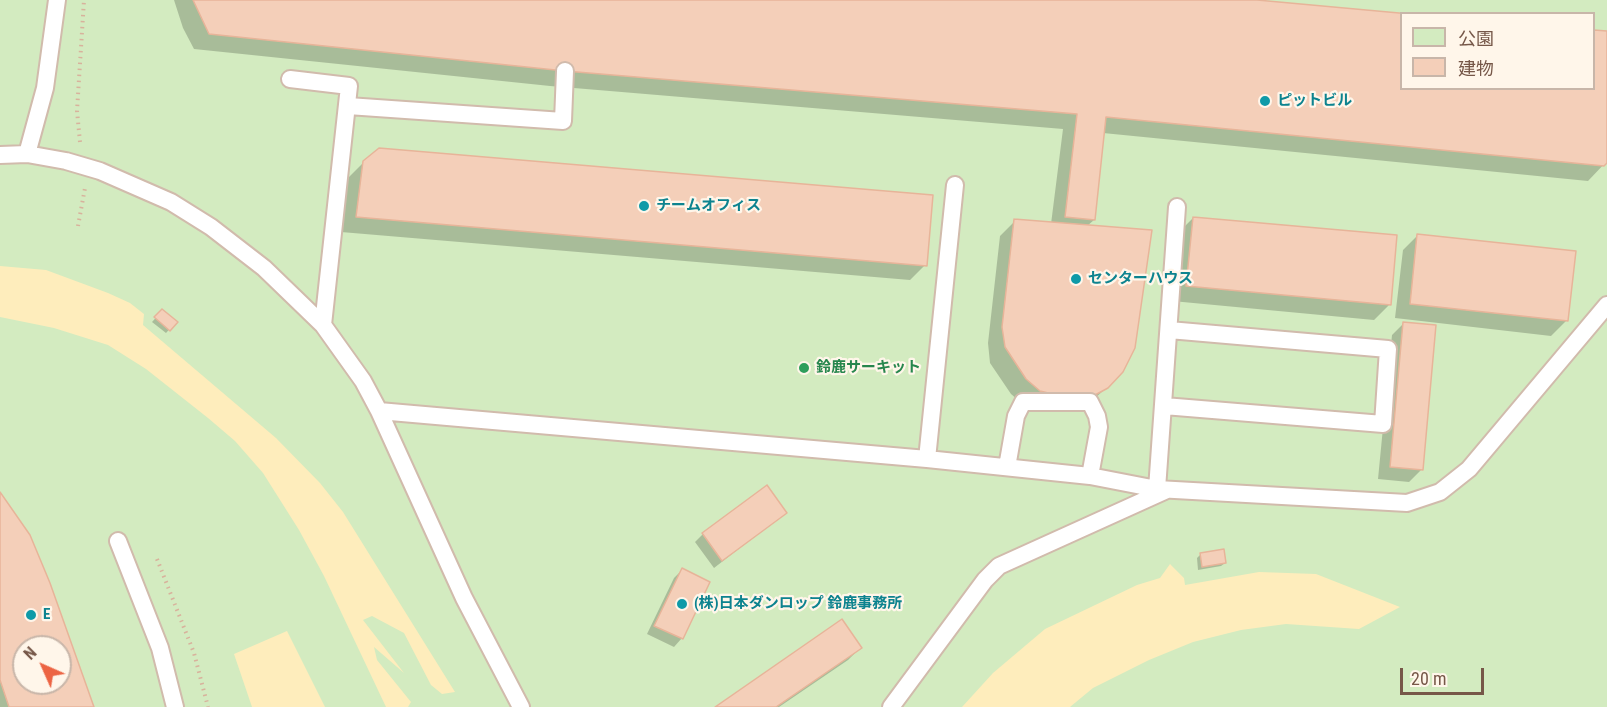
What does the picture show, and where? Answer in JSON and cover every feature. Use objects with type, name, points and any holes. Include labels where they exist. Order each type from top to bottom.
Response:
[{"type":"lane","points":[[27,154],[45,88],[57,0]]},
{"type":"lane","points":[[348,106],[563,121],[565,71]]},
{"type":"lane","points":[[290,79],[349,86],[323,325]]},
{"type":"lane","points":[[0,155],[27,154],[66,161],[100,171],[171,202],[210,227],[264,268],[323,325],[363,381],[379,411],[464,598],[521,707]]},
{"type":"lane","points":[[927,459],[955,184]]},
{"type":"lane","points":[[1162,489],[1164,406],[1177,207]]},
{"type":"lane","points":[[379,411],[1008,467],[1090,476],[1162,489],[1407,503],[1426,498],[1455,482],[1469,470],[1607,305]]},
{"type":"lane","points":[[1164,406],[1383,424],[1388,349],[1169,330]]},
{"type":"lane","points":[[1008,467],[1016,416],[1023,402],[1090,402],[1097,416],[1099,427],[1090,476]]},
{"type":"lane","points":[[891,707],[999,566],[1162,489]]},
{"type":"lane","points":[[118,541],[160,648],[175,707]]},
{"type":"path","points":[[81,144],[77,111],[84,0]]},
{"type":"path","points":[[78,226],[85,187]]},
{"type":"path","points":[[157,558],[194,653],[208,707]]},
{"type":"green space","name":"鈴鹿サーキット","points":[[0,0],[1607,0],[1607,707],[0,707]]},
{"type":"sand","points":[[0,266],[46,270],[108,293],[130,303],[144,314],[143,325],[276,438],[320,483],[343,512],[455,692],[442,694],[431,685],[404,633],[372,616],[363,620],[404,673],[374,647],[377,660],[411,702],[408,707],[386,707],[324,576],[299,530],[263,473],[235,441],[146,369],[108,345],[54,328],[0,317]]},
{"type":"sand","points":[[1170,564],[1184,578],[1185,585],[1259,572],[1316,574],[1400,607],[1359,629],[1286,624],[1241,630],[1193,642],[1149,660],[1093,688],[1070,707],[962,707],[993,673],[1045,629],[1137,585],[1160,578]]},
{"type":"sand","points":[[287,631],[325,707],[252,707],[234,654]]},
{"type":"building","name":"ピットビル","points":[[193,0],[1257,0],[1400,13],[1400,90],[1595,90],[1595,30],[1607,31],[1607,163],[1604,166],[1106,117],[1095,220],[1065,217],[1077,114],[565,71],[209,34]]},
{"type":"building","name":"チームオフィス","points":[[379,148],[933,195],[927,266],[356,217],[363,161]]},
{"type":"building","points":[[1193,217],[1397,235],[1391,305],[1186,286]]},
{"type":"building","name":"センターハウス","points":[[1014,219],[1152,230],[1135,348],[1123,372],[1108,388],[1095,395],[1069,398],[1040,391],[1026,379],[1005,347],[1002,327]]},
{"type":"building","points":[[1417,234],[1576,251],[1568,321],[1410,304]]},
{"type":"building","points":[[162,309],[178,322],[170,331],[154,317]]},
{"type":"building","points":[[1403,322],[1436,325],[1423,470],[1390,467]]},
{"type":"building","points":[[767,485],[787,513],[722,561],[702,533]]},
{"type":"building","name":"E","points":[[0,492],[30,535],[68,635],[12,635],[12,695],[72,695],[72,645],[94,707],[9,707],[0,680]]},
{"type":"building","points":[[1224,549],[1226,563],[1202,567],[1200,553]]},
{"type":"building","name":"(株)日本ダンロップ 鈴鹿事務所","points":[[682,568],[710,582],[683,639],[654,626]]},
{"type":"building","points":[[842,619],[862,648],[776,707],[715,707]]},
{"type":"place","name":"ピットビル","points":[[1265,101]]},
{"type":"place","name":"チームオフィス","points":[[644,206]]},
{"type":"place","name":"センターハウス","points":[[1076,279]]},
{"type":"place","name":"鈴鹿サーキット","points":[[804,368]]},
{"type":"place","name":"(株)日本ダンロップ 鈴鹿事務所","points":[[682,604]]},
{"type":"place","name":"E","points":[[31,615]]}]
